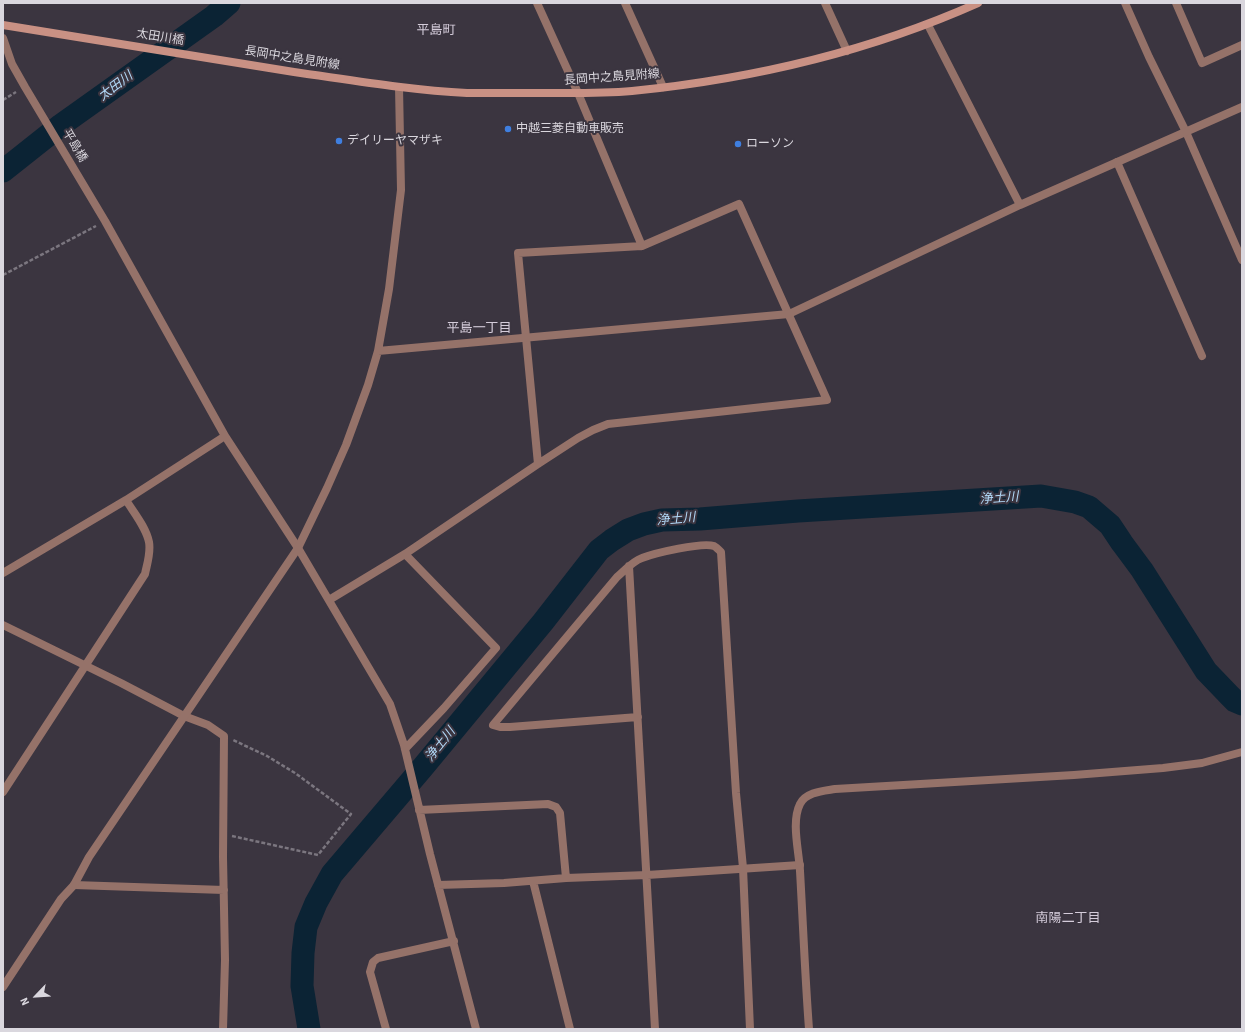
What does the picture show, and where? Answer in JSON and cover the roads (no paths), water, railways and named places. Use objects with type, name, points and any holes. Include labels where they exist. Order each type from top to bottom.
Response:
[{"type":"main road","name":"長岡中之島見附線","points":[[237,63],[399,87],[466,93],[578,94],[631,91],[761,73],[848,52],[928,25],[978,3]]},
{"type":"main road","name":"太田川橋","points":[[3,25],[237,63]]},
{"type":"street","points":[[537,3],[578,94],[642,246]]},
{"type":"street","points":[[625,3],[663,87]]},
{"type":"street","points":[[825,3],[848,52]]},
{"type":"street","points":[[1125,3],[1149,57],[1186,132],[1242,260]]},
{"type":"street","points":[[1176,3],[1202,63],[1242,45]]},
{"type":"street","points":[[928,25],[1020,204]]},
{"type":"street","name":"平島橋","points":[[3,38],[12,64],[27,91],[105,221],[226,436],[298,548],[390,704],[405,749],[418,807],[476,1029]]},
{"type":"street","points":[[3,987],[61,899],[74,885],[89,857],[298,548],[346,445],[368,385],[378,351],[389,288],[401,190],[401,125],[399,87]]},
{"type":"street","points":[[378,351],[789,314],[1020,204],[1242,107]]},
{"type":"street","points":[[1117,162],[1202,356]]},
{"type":"street","points":[[329,600],[405,554],[538,464],[592,430],[608,424],[827,400],[739,204],[642,246],[518,254],[538,464]]},
{"type":"street","points":[[3,573],[126,500],[226,436]]},
{"type":"street","points":[[3,792],[145,574],[148,562],[148,541],[143,528],[126,500]]},
{"type":"street","points":[[638,717],[510,727],[493,725],[617,577],[629,566],[641,558],[677,549],[706,545],[715,546],[721,552],[736,793],[743,868],[750,1029]]},
{"type":"street","points":[[405,554],[496,648],[444,708],[405,749]]},
{"type":"street","points":[[629,566],[655,1029]]},
{"type":"street","points":[[3,625],[148,696],[184,716],[208,725],[224,736],[223,834],[225,960],[223,1029]]},
{"type":"street","points":[[809,1029],[800,865],[796,825],[800,803],[807,796],[814,793],[835,789],[1074,775],[1163,768],[1202,763],[1242,752]]},
{"type":"street","points":[[418,807],[548,804],[556,807],[560,813],[566,878]]},
{"type":"street","points":[[438,885],[533,881],[800,865]]},
{"type":"street","points":[[533,881],[570,1029]]},
{"type":"street","points":[[74,885],[224,890]]},
{"type":"street","points":[[386,1029],[370,972],[373,962],[378,958],[454,941]]},
{"type":"waterway","name":"太田川","points":[[3,171],[61,125],[214,16],[229,3]]},
{"type":"waterway","name":"浄土川","points":[[309,1029],[302,986],[303,953],[306,927],[316,903],[332,874],[543,622],[599,550],[628,530],[644,524],[662,520],[700,519],[798,511],[1041,496],[1075,502],[1089,507],[1110,525],[1142,570],[1206,671],[1235,701],[1242,704]]},
{"type":"place","name":"中越三菱自動車販売","points":[[508,129]]},
{"type":"place","name":"デイリーヤマザキ","points":[[339,141]]},
{"type":"place","name":"ローソン","points":[[738,144]]},
{"type":"district","name":"平島町","points":[[436,31]]},
{"type":"district","name":"平島一丁目","points":[[479,329]]},
{"type":"district","name":"南陽二丁目","points":[[1068,919]]}]
